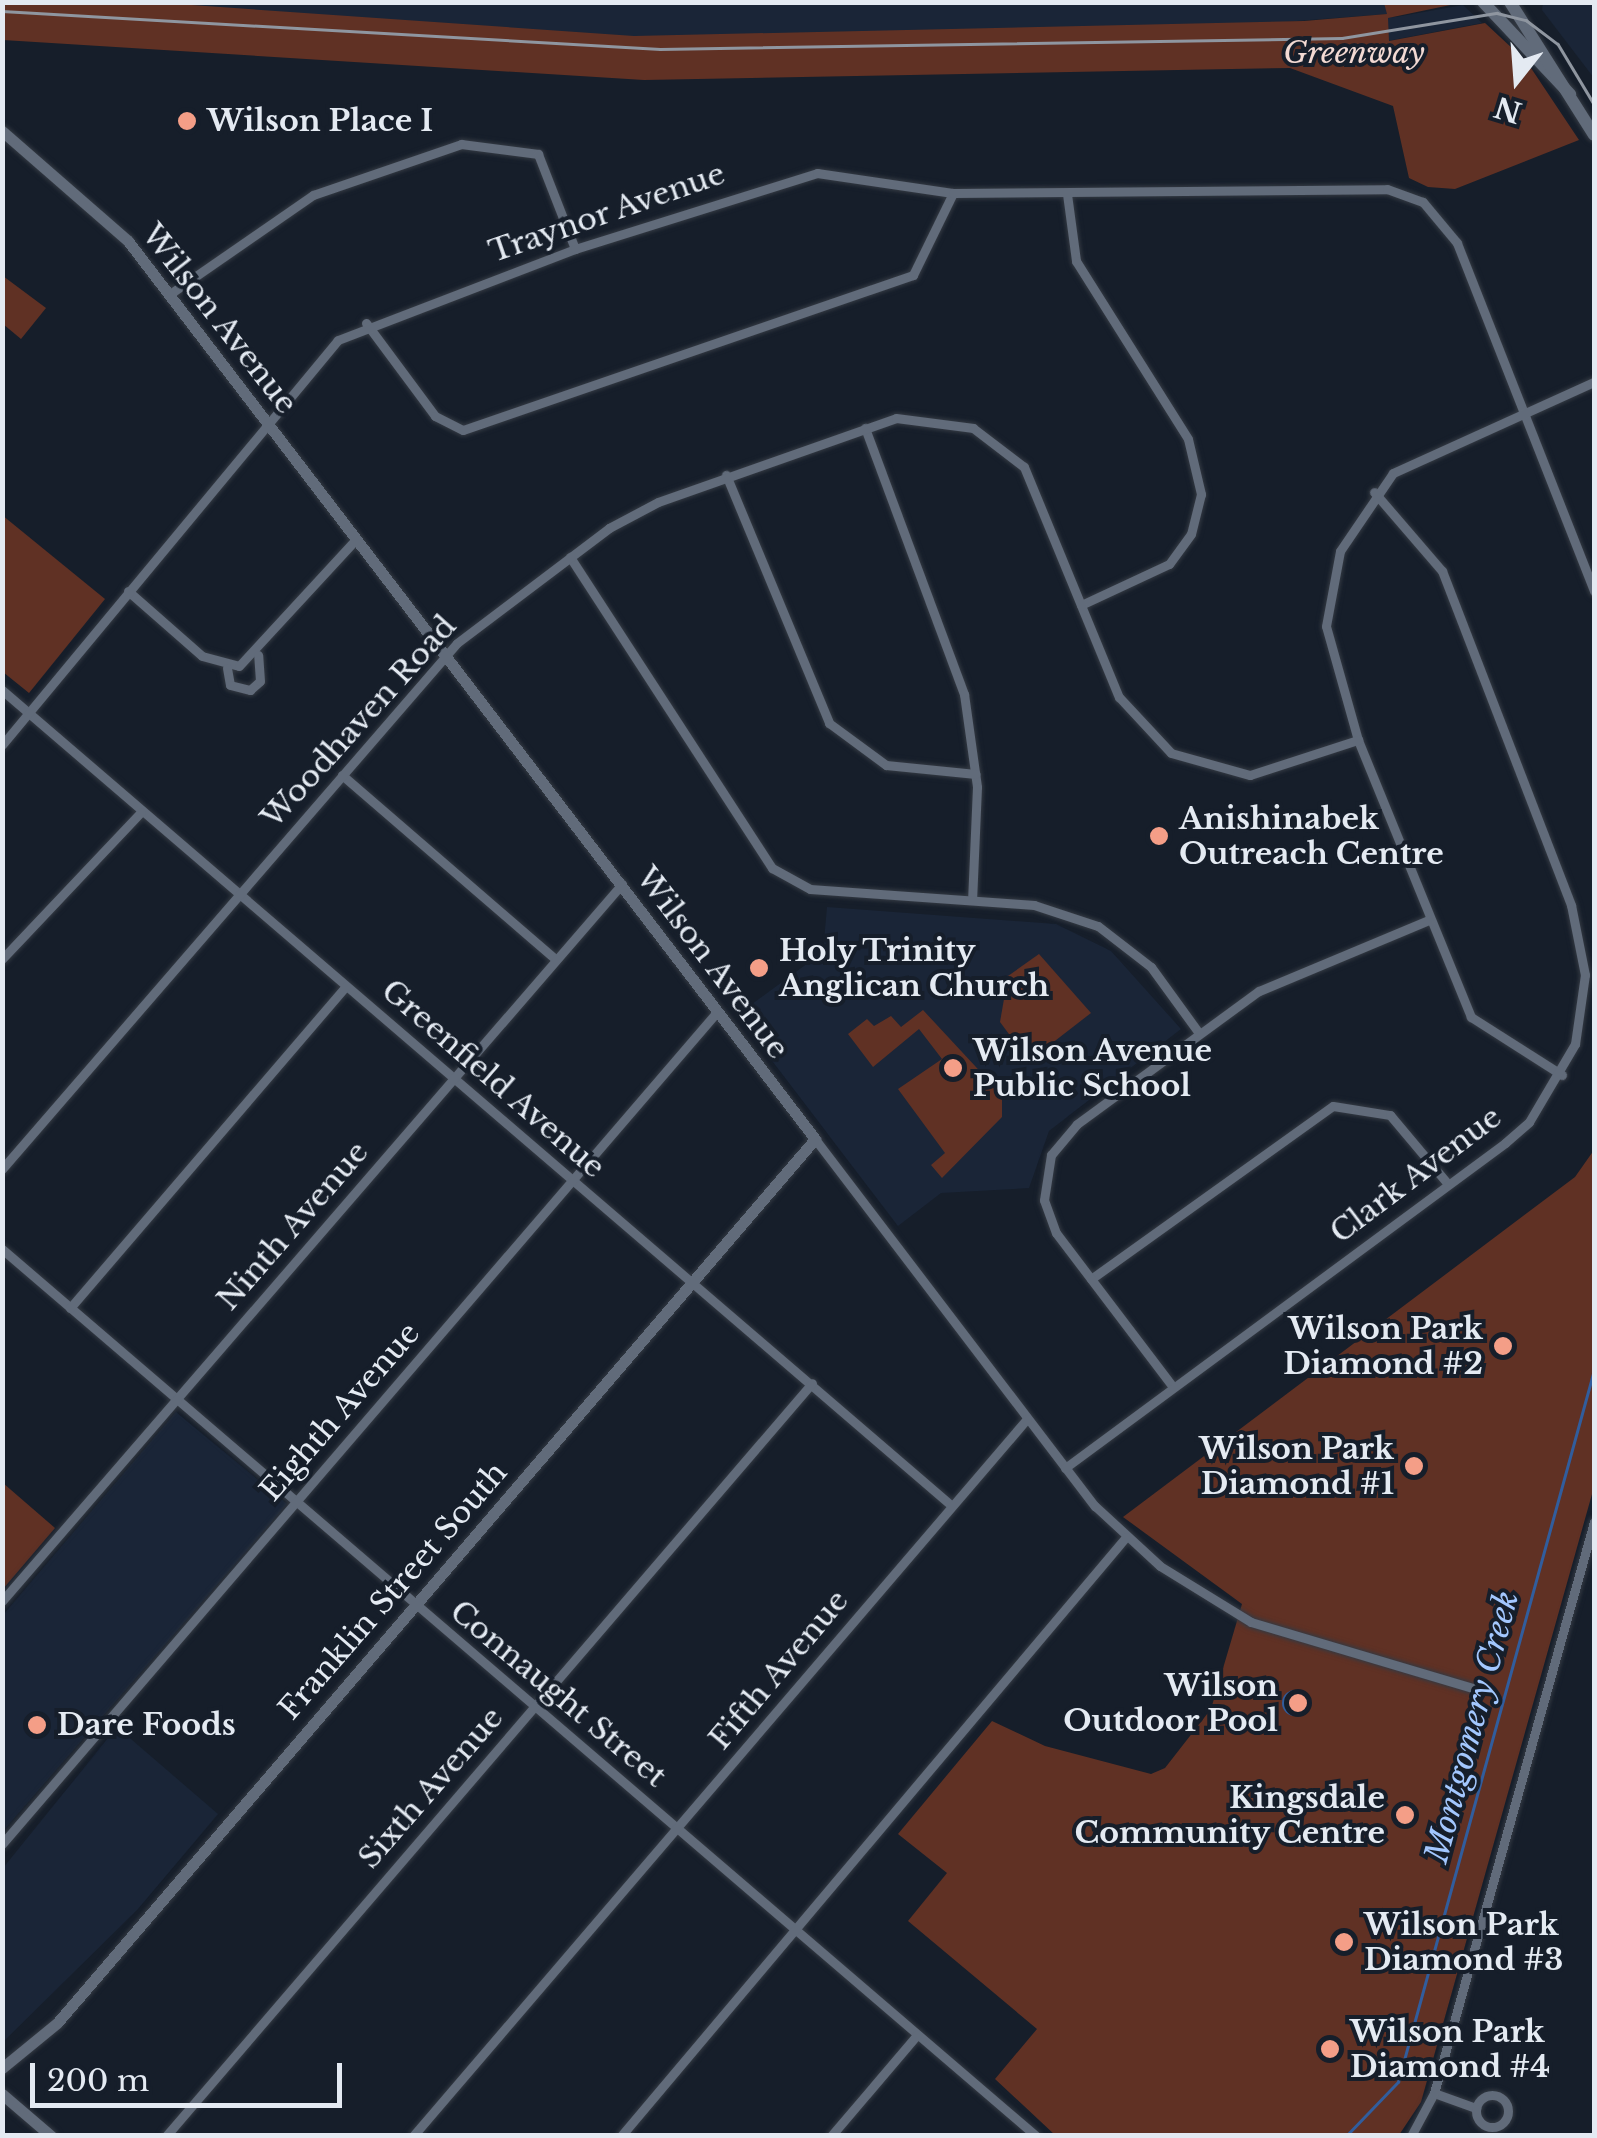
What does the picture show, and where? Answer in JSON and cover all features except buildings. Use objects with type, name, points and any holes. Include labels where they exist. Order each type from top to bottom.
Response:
[{"type":"main road","points":[[1510,2],[1594,136]]},
{"type":"main road","points":[[1488,4],[1572,96]]},
{"type":"street","name":"Wilson Avenue","points":[[2,131],[86,197],[170,294],[1027,1419],[1126,1537],[1251,1622],[1476,1690]]},
{"type":"street","points":[[170,294],[313,194],[460,144],[538,154],[575,249]]},
{"type":"street","name":"Traynor Avenue","points":[[2,745],[314,361],[366,323],[799,175],[954,193],[1387,189],[1424,202],[1451,231],[1524,410]]},
{"type":"street","points":[[366,323],[435,416],[463,430],[913,275],[954,193]]},
{"type":"street","points":[[1067,194],[1076,262],[1188,440],[1201,494],[1191,534],[1168,564],[1081,605]]},
{"type":"street","points":[[1562,1075],[1470,1016],[1358,740],[1326,616],[1340,551],[1374,492],[1424,452],[1594,382]]},
{"type":"street","points":[[1524,410],[1594,591]]},
{"type":"street","name":"Woodhaven Road","points":[[2,1169],[446,656],[570,556],[658,502],[864,428],[930,416],[1004,446],[1040,491],[1081,605],[1134,721],[1189,763],[1250,775],[1358,740]]},
{"type":"street","points":[[864,428],[964,694],[976,774],[972,900]]},
{"type":"street","points":[[726,476],[828,723],[886,765],[976,774]]},
{"type":"street","name":"Clark Avenue","points":[[1065,1468],[1530,1122],[1562,1075],[1584,1011],[1571,905],[1442,570],[1374,492]]},
{"type":"street","points":[[226,668],[258,656],[356,539]]},
{"type":"street","points":[[570,556],[772,868],[820,891],[1034,905],[1098,926],[1150,967],[1199,1033]]},
{"type":"street","points":[[128,591],[226,668],[230,685],[250,690],[260,681],[258,656]]},
{"type":"street","name":"Greenfield Avenue","points":[[2,690],[951,1505]]},
{"type":"street","points":[[342,775],[554,958]]},
{"type":"street","points":[[2,959],[140,812]]},
{"type":"street","name":"Ninth Avenue","points":[[2,1601],[554,958],[622,884]]},
{"type":"street","points":[[1173,1387],[1092,1279],[1044,1200],[1051,1155],[1077,1124],[1199,1033],[1327,957],[1429,920]]},
{"type":"street","points":[[70,1308],[346,986]]},
{"type":"street","name":"Eighth Avenue","points":[[2,1844],[717,1012]]},
{"type":"street","points":[[1092,1279],[1333,1106],[1390,1115],[1448,1184]]},
{"type":"street","name":"Franklin Street South","points":[[2,2068],[57,2023],[815,1139]]},
{"type":"street","name":"Connaught Street","points":[[2,1249],[1035,2135]]},
{"type":"street","name":"Sixth Avenue","points":[[166,2136],[812,1382]]},
{"type":"street","name":"Fifth Avenue","points":[[412,2136],[1027,1419]]},
{"type":"street","points":[[1411,2136],[1434,2094],[1594,1522]]},
{"type":"street","points":[[621,2136],[1126,1537]]},
{"type":"street","points":[[831,2136],[917,2035]]},
{"type":"street","points":[[2,2094],[51,2136]]},
{"type":"street","points":[[1434,2094],[1476,2108]]},
{"type":"shaded area","points":[[1384,2],[1388,14],[1243,25],[1396,17],[1463,5],[1482,23],[1366,45],[749,56],[2,3]]},
{"type":"shaded area","points":[[1543,3],[1594,3],[1594,78],[1542,10]]},
{"type":"shaded area","name":"Wilson Avenue Public School","points":[[827,907],[1056,924],[1111,951],[1181,1029],[1049,1131],[1029,1188],[941,1193],[898,1226],[737,1015],[823,952]]},
{"type":"shaded area","points":[[176,1412],[287,1504],[3,1831],[3,1615]]},
{"type":"shaded area","points":[[117,1727],[218,1814],[138,1909],[3,2042],[3,1868]]},
{"type":"green space","name":"Greenway","points":[[2,3],[163,3],[634,36],[1304,21],[1387,14],[1384,3],[1460,3],[1388,18],[1389,41],[1485,23],[1527,62],[1579,140],[1455,189],[1428,187],[1409,178],[1393,106],[1290,68],[644,80],[3,40]]},
{"type":"green space","points":[[3,276],[46,308],[21,339],[3,324]]},
{"type":"green space","points":[[2,515],[105,599],[29,693],[3,672]]},
{"type":"green space","points":[[1039,954],[1091,1013],[1029,1061],[1000,1022],[1008,976]]},
{"type":"green space","points":[[923,1010],[1002,1095],[1002,1117],[942,1178],[931,1165],[945,1153],[898,1089],[942,1059],[919,1029],[873,1067],[848,1034],[867,1019],[874,1026],[891,1016],[901,1027]]},
{"type":"green space","points":[[1594,1150],[1594,1487],[1421,2102],[1399,2135],[1055,2135],[995,2079],[1037,2029],[908,1921],[947,1873],[898,1834],[992,1721],[1045,1746],[1151,1774],[1165,1768],[1211,1709],[1242,1604],[1123,1517],[1575,1177]]},
{"type":"green space","points":[[3,1483],[55,1528],[3,1589]]},
{"type":"water","points":[[1295,1690],[1304,1694],[1308,1703],[1304,1712],[1295,1716],[1286,1712],[1282,1703],[1286,1694]]},
{"type":"waterway","name":"Montgomery Creek","points":[[1346,2136],[1398,2082],[1594,1370]]},
{"type":"tram line","points":[[2,11],[660,49],[1342,38],[1497,13],[1526,20],[1558,44],[1594,104]]},
{"type":"place","name":"Wilson Place I","points":[[187,121]]},
{"type":"place","name":"Anishinabek Outreach Centre","points":[[1159,836]]},
{"type":"place","name":"Holy Trinity Anglican Church","points":[[759,968]]},
{"type":"place","name":"Wilson Avenue Public School","points":[[953,1068]]},
{"type":"place","name":"Wilson Park Diamond #2","points":[[1503,1346]]},
{"type":"place","name":"Wilson Park Diamond #1","points":[[1414,1466]]},
{"type":"place","name":"Wilson Outdoor Pool","points":[[1298,1703]]},
{"type":"place","name":"Dare Foods","points":[[37,1725]]},
{"type":"place","name":"Kingsdale Community Centre","points":[[1405,1815]]},
{"type":"place","name":"Wilson Park Diamond #3","points":[[1344,1942]]},
{"type":"place","name":"Wilson Park Diamond #4","points":[[1330,2049]]}]
